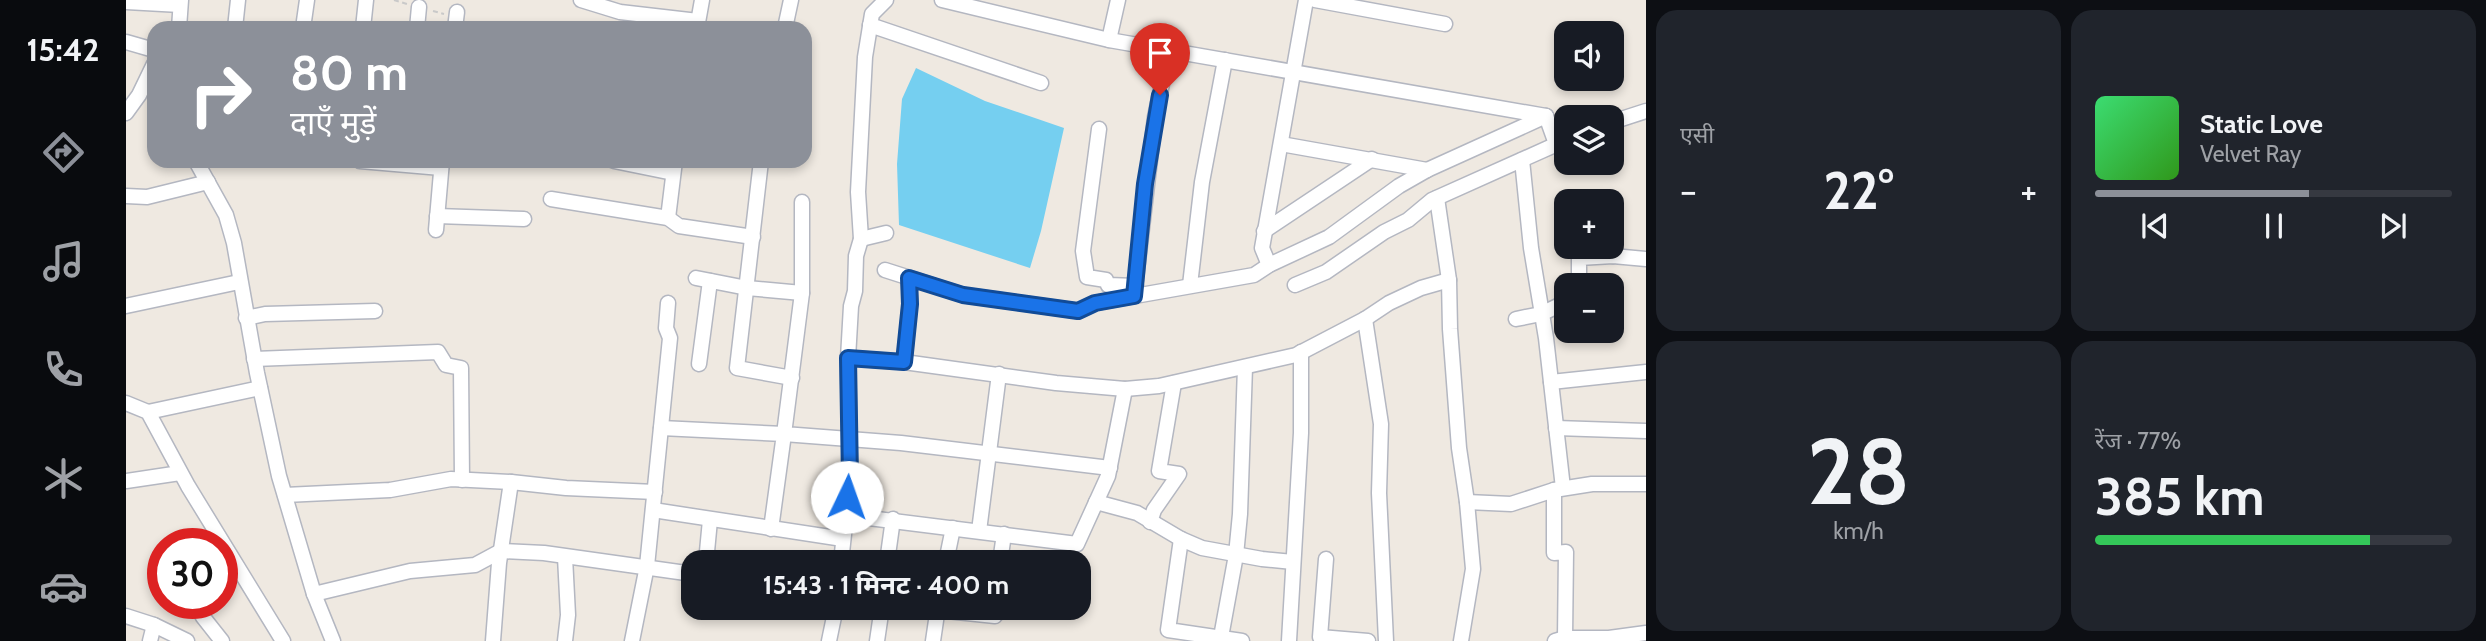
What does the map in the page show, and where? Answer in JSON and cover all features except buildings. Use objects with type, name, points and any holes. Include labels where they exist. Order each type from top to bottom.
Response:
[{"type":"street","points":[[236,21],[238,0]]},
{"type":"street","points":[[304,21],[307,0]]},
{"type":"street","points":[[364,21],[366,0]]},
{"type":"street","points":[[581,0],[621,6],[682,21]]},
{"type":"street","points":[[699,21],[702,0]]},
{"type":"street","points":[[786,21],[791,0]]},
{"type":"street","points":[[842,550],[850,479],[850,306],[855,291],[856,256],[861,239],[859,192],[862,94],[872,14],[886,0]]},
{"type":"street","points":[[1108,40],[1118,0]]},
{"type":"street","points":[[1269,265],[1262,247],[1264,231],[1306,0]]},
{"type":"street","points":[[1315,0],[1445,24]]},
{"type":"street","points":[[951,1],[1108,40],[1546,116]]},
{"type":"street","points":[[126,2],[179,16]]},
{"type":"street","points":[[417,21],[419,7]]},
{"type":"street","points":[[456,21],[457,12]]},
{"type":"street","points":[[870,25],[1041,83]]},
{"type":"street","points":[[126,42],[147,48]]},
{"type":"street","points":[[1135,291],[1145,184],[1169,51]]},
{"type":"street","points":[[1190,285],[1202,182],[1225,60]]},
{"type":"street","points":[[126,113],[133,93],[147,74]]},
{"type":"street","points":[[1624,118],[1646,111]]},
{"type":"street","points":[[1546,116],[1554,130]]},
{"type":"street","points":[[885,271],[963,295],[1078,311],[1135,291],[1254,275],[1269,265],[1329,237],[1399,186],[1427,170],[1546,116]]},
{"type":"street","points":[[1099,129],[1083,251],[1087,276],[1106,280],[1108,285],[1135,291]]},
{"type":"street","points":[[1281,144],[1427,170]]},
{"type":"street","points":[[1295,285],[1326,272],[1384,232],[1408,220],[1437,198],[1554,145]]},
{"type":"street","points":[[1264,231],[1372,159]]},
{"type":"street","points":[[1521,160],[1556,428],[1558,489],[1554,553],[1566,552],[1560,640],[1646,633]]},
{"type":"street","points":[[200,168],[226,215],[234,243],[254,359],[285,495],[314,594],[333,641]]},
{"type":"street","points":[[442,168],[437,223],[524,219]]},
{"type":"street","points":[[668,218],[674,168]]},
{"type":"street","points":[[760,168],[737,368],[792,378]]},
{"type":"street","points":[[126,196],[147,197],[208,182]]},
{"type":"street","points":[[1437,198],[1449,280],[1459,448],[1473,569],[1461,641]]},
{"type":"street","points":[[551,199],[668,218],[679,226],[753,237]]},
{"type":"street","points":[[771,529],[802,293],[802,202]]},
{"type":"street","points":[[861,239],[886,233]]},
{"type":"street","points":[[1624,257],[1646,259]]},
{"type":"street","points":[[904,362],[910,304],[909,278]]},
{"type":"street","points":[[699,364],[703,280],[747,288],[802,293]]},
{"type":"street","points":[[848,358],[904,362],[1056,383],[1125,389],[1174,383],[1301,352],[1365,319],[1389,303],[1449,280]]},
{"type":"street","points":[[126,306],[239,282]]},
{"type":"street","points":[[632,641],[647,566],[655,492],[670,338],[666,328],[668,303]]},
{"type":"street","points":[[1516,319],[1541,314],[1554,308]]},
{"type":"street","points":[[246,318],[265,314],[375,311]]},
{"type":"street","points":[[1365,319],[1381,424],[1380,493],[1386,641]]},
{"type":"street","points":[[254,359],[438,352],[446,365],[461,368],[462,480]]},
{"type":"street","points":[[1287,640],[1301,433],[1301,352]]},
{"type":"street","points":[[1221,637],[1236,555],[1245,367]]},
{"type":"street","points":[[1551,382],[1646,372]]},
{"type":"street","points":[[979,531],[999,374]]},
{"type":"street","points":[[1150,522],[1154,510],[1179,474],[1159,471],[1174,383]]},
{"type":"street","points":[[126,403],[148,412],[260,388]]},
{"type":"street","points":[[845,515],[1077,544],[1110,468],[1125,389]]},
{"type":"street","points":[[148,412],[180,473],[283,641]]},
{"type":"street","points":[[661,428],[901,443],[1110,468]]},
{"type":"street","points":[[1556,428],[1646,430]]},
{"type":"street","points":[[126,481],[180,473]]},
{"type":"street","points":[[285,495],[390,490],[451,479],[655,492]]},
{"type":"street","points":[[493,641],[501,551],[511,482]]},
{"type":"street","points":[[1467,502],[1511,504],[1558,489],[1592,484],[1646,484]]},
{"type":"street","points":[[1096,502],[1137,513],[1202,548],[1293,562]]},
{"type":"street","points":[[653,510],[843,539]]},
{"type":"street","points":[[889,550],[893,519]]},
{"type":"street","points":[[707,550],[710,520]]},
{"type":"street","points":[[948,550],[953,528]]},
{"type":"street","points":[[1002,550],[1004,534]]},
{"type":"street","points":[[1181,539],[1168,630],[1242,641]]},
{"type":"street","points":[[314,594],[410,571],[475,565],[501,551],[681,572]]},
{"type":"street","points":[[565,557],[568,615],[565,641]]},
{"type":"street","points":[[1326,559],[1320,637],[1368,641]]},
{"type":"street","points":[[126,617],[154,625],[187,641]]},
{"type":"street","points":[[205,619],[222,641]]},
{"type":"street","points":[[829,641],[833,620]]},
{"type":"street","points":[[877,641],[879,620]]},
{"type":"street","points":[[933,641],[936,620]]},
{"type":"street","points":[[150,641],[154,625]]},
{"type":"water","points":[[916,68],[985,101],[1064,128],[1030,268],[899,225],[897,164],[902,99]]},
{"type":"route","points":[[847,497],[850,479],[848,358],[904,362],[910,304],[909,278],[963,295],[1078,311],[1095,303],[1134,296],[1145,184],[1160,95]]}]
